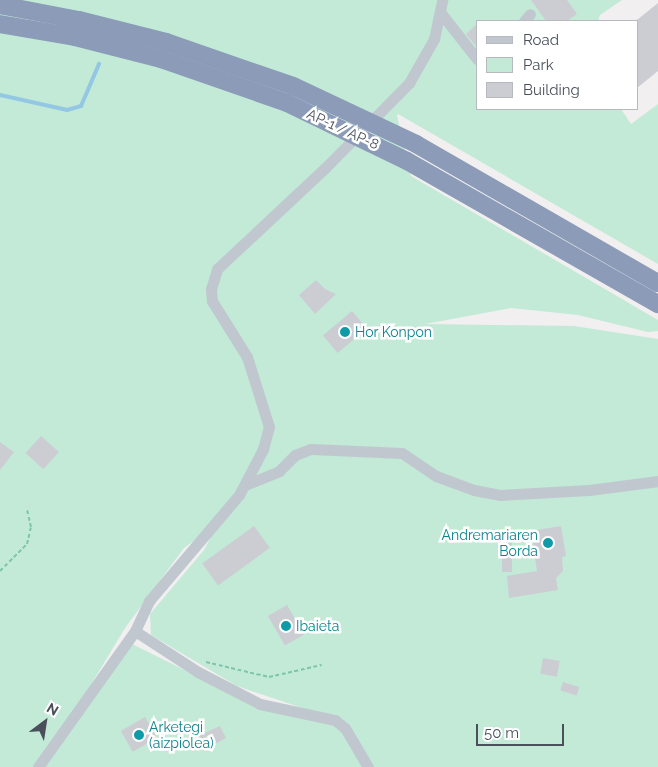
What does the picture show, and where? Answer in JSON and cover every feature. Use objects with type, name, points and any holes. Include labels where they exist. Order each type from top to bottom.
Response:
[{"type":"highway","name":"AP-1 / AP-8","points":[[0,5],[79,20],[166,42],[302,90],[416,144],[658,283]]},
{"type":"highway","name":"AP-1 / AP-8","points":[[0,24],[75,37],[161,59],[287,103],[415,165],[658,304]]},
{"type":"street","points":[[38,767],[135,631],[150,601],[220,521],[245,485],[263,449],[269,427],[247,357],[212,301],[213,277],[223,262],[325,168],[409,82],[434,39],[442,0]]},
{"type":"street","points":[[440,12],[476,58]]},
{"type":"street","points":[[245,485],[279,471],[294,455],[311,449],[402,453],[436,476],[474,490],[500,495],[589,490],[658,480]]},
{"type":"street","points":[[135,631],[187,666],[260,704],[335,720],[345,728],[368,767]]},
{"type":"path","points":[[0,570],[27,544],[31,527],[27,509]]},
{"type":"path","points":[[187,666],[199,662],[213,663],[269,677],[322,666]]},
{"type":"green space","points":[[0,0],[622,0],[600,15],[598,20],[476,20],[476,110],[622,110],[631,124],[658,104],[658,264],[398,114],[397,116],[411,176],[658,320],[658,331],[648,332],[578,315],[511,308],[425,324],[574,326],[658,339],[658,767],[0,767]],"holes":[[[219,522],[204,550],[150,614],[151,635],[237,686],[332,718],[229,692],[130,643],[66,726],[125,628],[184,548]]]},
{"type":"building","points":[[531,0],[567,0],[577,14],[568,20],[545,20]]},
{"type":"building","points":[[658,3],[658,71],[638,87],[638,20]]},
{"type":"building","points":[[476,25],[476,44],[475,45],[466,34]]},
{"type":"building","points":[[316,280],[325,289],[336,294],[315,314],[299,295]]},
{"type":"building","name":"Hor Konpon","points":[[352,311],[367,329],[338,353],[323,335]]},
{"type":"building","points":[[41,436],[59,452],[43,469],[26,453]]},
{"type":"building","points":[[0,442],[14,452],[0,470]]},
{"type":"building","points":[[254,526],[270,548],[218,585],[202,564]]},
{"type":"building","points":[[561,526],[566,556],[562,557],[563,571],[556,578],[558,590],[509,598],[507,576],[537,571],[531,531]]},
{"type":"building","points":[[502,541],[512,541],[512,572],[502,572]]},
{"type":"building","name":"Ibaieta","points":[[287,605],[304,634],[285,645],[268,616]]},
{"type":"building","points":[[543,658],[560,661],[557,677],[540,674]]},
{"type":"building","points":[[563,682],[579,687],[577,696],[560,691]]},
{"type":"building","name":"Arketegi (aizpiolea)","points":[[145,717],[157,738],[133,752],[121,731]]},
{"type":"building","points":[[220,726],[226,738],[204,750],[198,736]]},
{"type":"waterway","points":[[0,95],[67,110],[81,106],[99,64]]},
{"type":"place","name":"Hor Konpon","points":[[345,332]]},
{"type":"place","name":"Andremariaren Borda","points":[[548,543]]},
{"type":"place","name":"Ibaieta","points":[[286,626]]},
{"type":"place","name":"Arketegi (aizpiolea)","points":[[139,735]]}]
